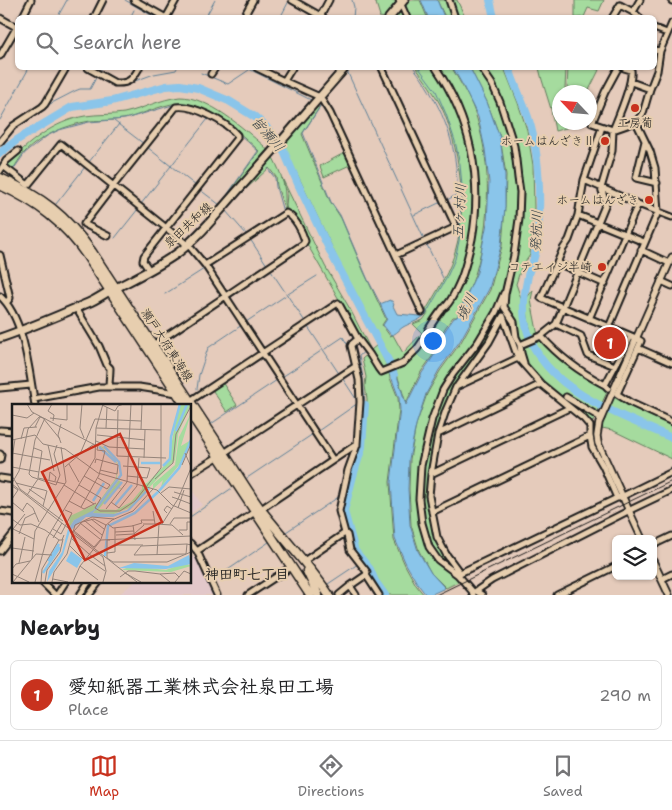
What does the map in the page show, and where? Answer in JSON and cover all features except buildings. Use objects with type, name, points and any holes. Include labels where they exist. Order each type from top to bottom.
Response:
[{"type":"main road","points":[[391,15],[402,1]]},
{"type":"main road","name":"泉田共和線","points":[[0,338],[91,302],[149,270],[187,245],[343,70]]},
{"type":"main road","name":"瀬戸大府東海線","points":[[0,178],[21,187],[37,197],[65,219],[83,239],[178,393],[187,403]]},
{"type":"main road","name":"瀬戸大府東海線","points":[[0,185],[35,203],[64,227],[113,289],[153,345],[187,403]]},
{"type":"main road","name":"瀬戸大府東海線","points":[[191,409],[310,595]]},
{"type":"main road","name":"瀬戸大府東海線","points":[[191,414],[221,455]]},
{"type":"main road","name":"瀬戸大府東海線","points":[[258,511],[304,561],[329,595]]},
{"type":"main road","points":[[291,546],[295,556],[310,577],[318,595]]},
{"type":"street","points":[[24,15],[32,0]]},
{"type":"street","points":[[96,15],[103,0]]},
{"type":"street","points":[[134,0],[161,15]]},
{"type":"street","points":[[168,15],[176,0]]},
{"type":"street","points":[[245,15],[253,0]]},
{"type":"street","points":[[292,0],[318,15]]},
{"type":"street","points":[[322,15],[329,0]]},
{"type":"street","points":[[450,0],[454,15]]},
{"type":"street","points":[[634,12],[640,0]]},
{"type":"street","points":[[402,1],[406,15]]},
{"type":"street","points":[[614,15],[620,5],[637,15]]},
{"type":"street","points":[[0,18],[15,25]]},
{"type":"street","points":[[617,70],[590,124],[613,130],[636,122],[642,113],[657,71],[657,51],[672,23]]},
{"type":"street","points":[[657,29],[667,33]]},
{"type":"street","points":[[0,56],[15,30]]},
{"type":"street","points":[[0,142],[13,126],[45,104],[65,70]]},
{"type":"street","points":[[92,70],[115,83],[130,80],[138,70]]},
{"type":"street","points":[[211,74],[214,70]]},
{"type":"street","points":[[261,70],[319,98],[330,113],[422,312]]},
{"type":"street","points":[[284,81],[291,70]]},
{"type":"street","points":[[383,70],[456,227],[396,255]]},
{"type":"street","points":[[187,403],[338,304],[358,339],[381,372],[403,363],[417,349],[441,310],[447,305],[461,279],[474,228],[475,168],[469,138],[459,109],[446,82],[437,70]]},
{"type":"street","points":[[482,595],[474,592],[446,554],[437,537],[429,496],[438,434],[446,410],[456,388],[489,342],[503,316],[517,239],[520,192],[514,146],[500,102],[483,70]]},
{"type":"street","points":[[520,345],[541,336],[556,324],[598,223],[606,202],[601,188],[612,151],[613,130],[631,82],[631,70]]},
{"type":"street","points":[[631,82],[650,89]]},
{"type":"street","points":[[108,236],[84,224],[176,107],[182,106],[195,109],[221,122],[235,132],[237,138],[143,259],[149,270]]},
{"type":"street","points":[[609,327],[658,212],[655,168],[636,122]]},
{"type":"street","points":[[602,127],[584,180],[578,215],[569,240],[541,298],[641,341],[617,394],[631,403],[672,422]]},
{"type":"street","points":[[645,140],[636,178],[657,183]]},
{"type":"street","points":[[18,151],[1,168],[28,185],[61,144],[187,245],[205,266],[334,460]]},
{"type":"street","points":[[584,180],[672,217]]},
{"type":"street","points":[[590,319],[638,204]]},
{"type":"street","points":[[153,345],[304,243],[304,237],[288,213],[283,214],[205,266]]},
{"type":"street","points":[[578,215],[644,242]]},
{"type":"street","points":[[541,336],[552,350],[568,363],[607,387],[615,366],[633,337],[671,260],[641,250]]},
{"type":"street","points":[[0,255],[10,298],[7,302]]},
{"type":"street","points":[[557,263],[604,284]]},
{"type":"street","points":[[662,281],[672,286]]},
{"type":"street","points":[[459,574],[438,560],[429,546],[422,523],[419,499],[421,466],[432,419],[443,390],[478,342],[496,312],[507,288]]},
{"type":"street","points":[[0,296],[7,302],[21,331],[34,402],[99,387],[139,387],[178,393]]},
{"type":"street","points":[[504,307],[514,322],[516,337],[526,368]]},
{"type":"street","points":[[76,308],[99,346],[107,366],[110,368],[109,388]]},
{"type":"street","points":[[503,316],[518,358],[541,384],[584,419]]},
{"type":"street","points":[[556,324],[581,336],[588,355],[615,366]]},
{"type":"street","points":[[619,497],[598,443],[597,429],[633,337]]},
{"type":"street","points":[[358,339],[351,346],[359,380],[357,444],[348,470],[339,511],[350,550],[367,572],[366,575],[379,595]]},
{"type":"street","points":[[638,348],[672,363]]},
{"type":"street","points":[[456,388],[518,358]]},
{"type":"street","points":[[191,473],[356,366]]},
{"type":"street","points":[[438,434],[541,384]]},
{"type":"street","points":[[0,388],[31,385]]},
{"type":"street","points":[[601,417],[566,396],[590,426],[592,447],[640,535]]},
{"type":"street","points":[[431,474],[570,408]]},
{"type":"street","points":[[432,512],[590,436]]},
{"type":"street","points":[[197,551],[357,444]]},
{"type":"street","points":[[0,454],[0,460]]},
{"type":"street","points":[[459,574],[672,472]]},
{"type":"street","points":[[474,592],[492,580],[628,510],[672,490]]},
{"type":"street","points":[[304,561],[345,533]]},
{"type":"street","points":[[0,550],[12,535]]},
{"type":"street","points":[[657,543],[672,536]]},
{"type":"street","points":[[191,544],[197,551],[217,595]]},
{"type":"street","points":[[248,595],[291,567]]},
{"type":"street","points":[[557,595],[612,568]]},
{"type":"street","points":[[657,569],[669,595]]},
{"type":"street","points":[[662,579],[672,574]]},
{"type":"street","points":[[339,595],[366,575]]},
{"type":"street","points":[[42,582],[56,595],[65,582]]},
{"type":"street","points":[[80,595],[88,582]]},
{"type":"street","points":[[89,595],[99,582]]},
{"type":"street","points":[[350,586],[356,595]]},
{"type":"shaded area","points":[[191,488],[202,505],[191,513]]},
{"type":"shaded area","points":[[196,557],[213,595],[118,595],[135,582],[191,582],[191,558]]},
{"type":"green space","points":[[375,0],[400,0],[388,15],[380,15]]},
{"type":"green space","points":[[407,0],[420,0],[426,15],[394,15]]},
{"type":"green space","points":[[437,0],[457,0],[464,15],[444,15]]},
{"type":"green space","points":[[575,0],[604,0],[599,11],[588,8],[585,15],[575,15]]},
{"type":"green space","points":[[417,70],[453,70],[475,112],[485,157],[487,176],[486,214],[481,252],[472,282],[457,317],[453,317],[445,328],[436,345],[436,351],[421,372],[406,403],[395,368],[340,264],[282,142],[315,105],[319,108],[302,134],[330,201],[341,218],[386,319],[382,325],[390,336],[393,335],[403,353],[422,333],[413,324],[423,320],[428,313],[426,310],[450,265],[460,232],[461,195],[457,157],[447,121],[432,91]]},
{"type":"green space","points":[[471,70],[505,70],[527,130],[533,165],[534,208],[530,255],[521,268],[516,284],[521,298],[527,340],[520,342],[512,311],[503,303],[501,314],[487,342],[443,411],[428,496],[435,536],[460,581],[446,588],[431,573],[419,551],[411,525],[410,459],[416,425],[427,394],[440,371],[461,342],[490,290],[502,246],[506,175],[500,137],[487,102]]},
{"type":"green space","points":[[540,70],[566,70],[565,85],[552,85],[552,114]]},
{"type":"green space","points":[[568,70],[599,70],[592,85],[567,85]]},
{"type":"green space","points":[[180,97],[191,98],[214,108],[246,131],[268,151],[222,205],[259,151],[234,128],[214,114],[183,103],[163,106],[128,118],[90,121],[63,128],[32,146],[23,154],[12,171],[7,167],[32,141],[63,123],[85,116],[124,113]]},
{"type":"green space","points":[[346,152],[352,164],[324,177],[320,166]]},
{"type":"green space","points":[[272,156],[284,185],[286,211],[277,186],[276,177],[269,168],[225,208]]},
{"type":"green space","points":[[282,178],[325,266],[371,350],[377,345],[388,368],[398,398],[399,410],[390,482],[394,540],[405,565],[424,595],[388,595],[376,581],[372,568],[356,550],[346,511],[354,476],[364,447],[367,399],[366,377],[362,359],[370,352],[359,338],[307,241],[288,212],[286,206],[287,193]]},
{"type":"green space","points":[[533,290],[531,300],[538,336],[532,338],[526,299]]},
{"type":"green space","points":[[541,339],[572,368],[608,390],[593,422],[549,390],[530,370],[522,346]]},
{"type":"green space","points":[[222,382],[237,405],[227,412],[211,388]]},
{"type":"green space","points":[[615,395],[672,423],[672,459],[612,430],[602,428],[603,421]]},
{"type":"water","points":[[421,0],[437,0],[443,15],[427,15]]},
{"type":"water","name":"境川","points":[[454,70],[471,70],[487,102],[500,138],[505,175],[505,207],[501,246],[489,289],[460,341],[439,370],[426,394],[416,425],[409,459],[410,525],[418,551],[431,573],[445,588],[426,595],[406,564],[395,539],[391,482],[400,409],[399,398],[389,371],[395,369],[406,405],[422,373],[437,351],[437,345],[446,329],[454,318],[457,317],[477,272],[487,223],[489,182],[485,149],[478,117]]},
{"type":"water","points":[[390,300],[397,314],[420,316],[426,311],[427,313],[391,335],[383,325],[387,319],[380,304]]},
{"type":"waterway","points":[[59,15],[67,0]]},
{"type":"waterway","points":[[125,0],[151,15]]},
{"type":"waterway","points":[[207,15],[215,0]]},
{"type":"waterway","name":"五ヶ村川","points":[[352,0],[353,15]]},
{"type":"waterway","name":"発杭川","points":[[490,0],[493,15]]},
{"type":"waterway","points":[[282,15],[289,1]]},
{"type":"waterway","points":[[132,15],[134,10]]},
{"type":"waterway","points":[[0,120],[28,70]]},
{"type":"waterway","points":[[135,81],[154,74],[176,70]]},
{"type":"waterway","points":[[201,73],[228,84],[249,70]]},
{"type":"waterway","points":[[251,70],[313,101]]},
{"type":"waterway","points":[[319,91],[337,70]]},
{"type":"waterway","name":"五ヶ村川","points":[[415,70],[436,102],[451,140],[458,194],[447,200]]},
{"type":"waterway","name":"五ヶ村川","points":[[420,70],[436,91],[446,114],[455,141],[462,186],[459,241],[455,259],[427,312]]},
{"type":"waterway","name":"発杭川","points":[[510,70],[528,117],[538,165],[539,215],[537,241],[524,301],[527,329],[537,353],[553,373],[574,390],[623,417],[672,438]]},
{"type":"waterway","points":[[347,71],[424,239]]},
{"type":"waterway","points":[[48,105],[80,89],[90,89],[97,76]]},
{"type":"waterway","name":"皆瀬川","points":[[0,153],[17,140],[72,107],[112,101],[166,86],[180,85],[198,88],[229,101],[255,117],[282,147],[331,253],[389,362],[394,375]]},
{"type":"waterway","points":[[13,170],[25,153],[47,136],[59,130],[89,122],[125,119],[176,104],[182,103],[193,106]]},
{"type":"waterway","points":[[318,105],[320,107],[303,133],[331,202],[340,215],[381,305]]},
{"type":"waterway","points":[[141,204],[208,119]]},
{"type":"waterway","points":[[114,121],[144,144]]},
{"type":"waterway","points":[[89,162],[119,124]]},
{"type":"waterway","points":[[187,241],[220,205],[258,151],[239,134]]},
{"type":"waterway","points":[[147,147],[196,186]]},
{"type":"waterway","points":[[56,204],[85,167]]},
{"type":"waterway","points":[[268,169],[275,178],[283,212]]},
{"type":"waterway","points":[[199,189],[220,205]]},
{"type":"waterway","points":[[414,215],[441,202]]},
{"type":"waterway","points":[[115,238],[138,209]]},
{"type":"waterway","points":[[225,210],[247,235]]},
{"type":"waterway","points":[[250,239],[267,265]]},
{"type":"waterway","points":[[426,243],[443,278]]},
{"type":"waterway","points":[[160,260],[183,244]]},
{"type":"waterway","points":[[149,266],[157,262]]},
{"type":"waterway","points":[[269,268],[306,323]]},
{"type":"waterway","points":[[165,294],[204,269]]},
{"type":"waterway","points":[[288,294],[317,276]]},
{"type":"waterway","points":[[246,322],[285,296]]},
{"type":"waterway","points":[[197,389],[199,375],[208,348],[242,325]]},
{"type":"waterway","points":[[308,327],[340,375]]},
{"type":"waterway","points":[[325,349],[343,337],[347,344],[349,344]]},
{"type":"waterway","points":[[282,377],[321,351]]},
{"type":"waterway","name":"五ヶ村川","points":[[362,404],[365,405],[359,356],[365,351]]},
{"type":"waterway","points":[[343,379],[358,402]]},
{"type":"waterway","points":[[211,424],[277,380]]},
{"type":"waterway","points":[[318,431],[358,403]]},
{"type":"waterway","name":"五ヶ村川","points":[[365,405],[362,447],[344,511],[355,551],[370,569],[375,581],[385,595]]},
{"type":"waterway","points":[[247,478],[313,434]]},
{"type":"waterway","points":[[191,516],[232,488]]},
{"type":"waterway","points":[[286,532],[340,496]]},
{"type":"waterway","points":[[216,578],[269,542]]},
{"type":"waterway","points":[[328,584],[358,564]]},
{"type":"railway","points":[[436,595],[672,481]]},
{"type":"place","name":"工房葡","points":[[635,108]]},
{"type":"place","name":"ホームはんざきⅡ","points":[[605,141]]},
{"type":"place","name":"ホームはんざき","points":[[649,200]]},
{"type":"place","name":"コテエイジ半崎","points":[[602,267]]},
{"type":"place","name":"愛知紙器工業株式会社泉田工場","points":[[610,343]]},
{"type":"district","name":"神田町七丁目","points":[[247,574]]}]
